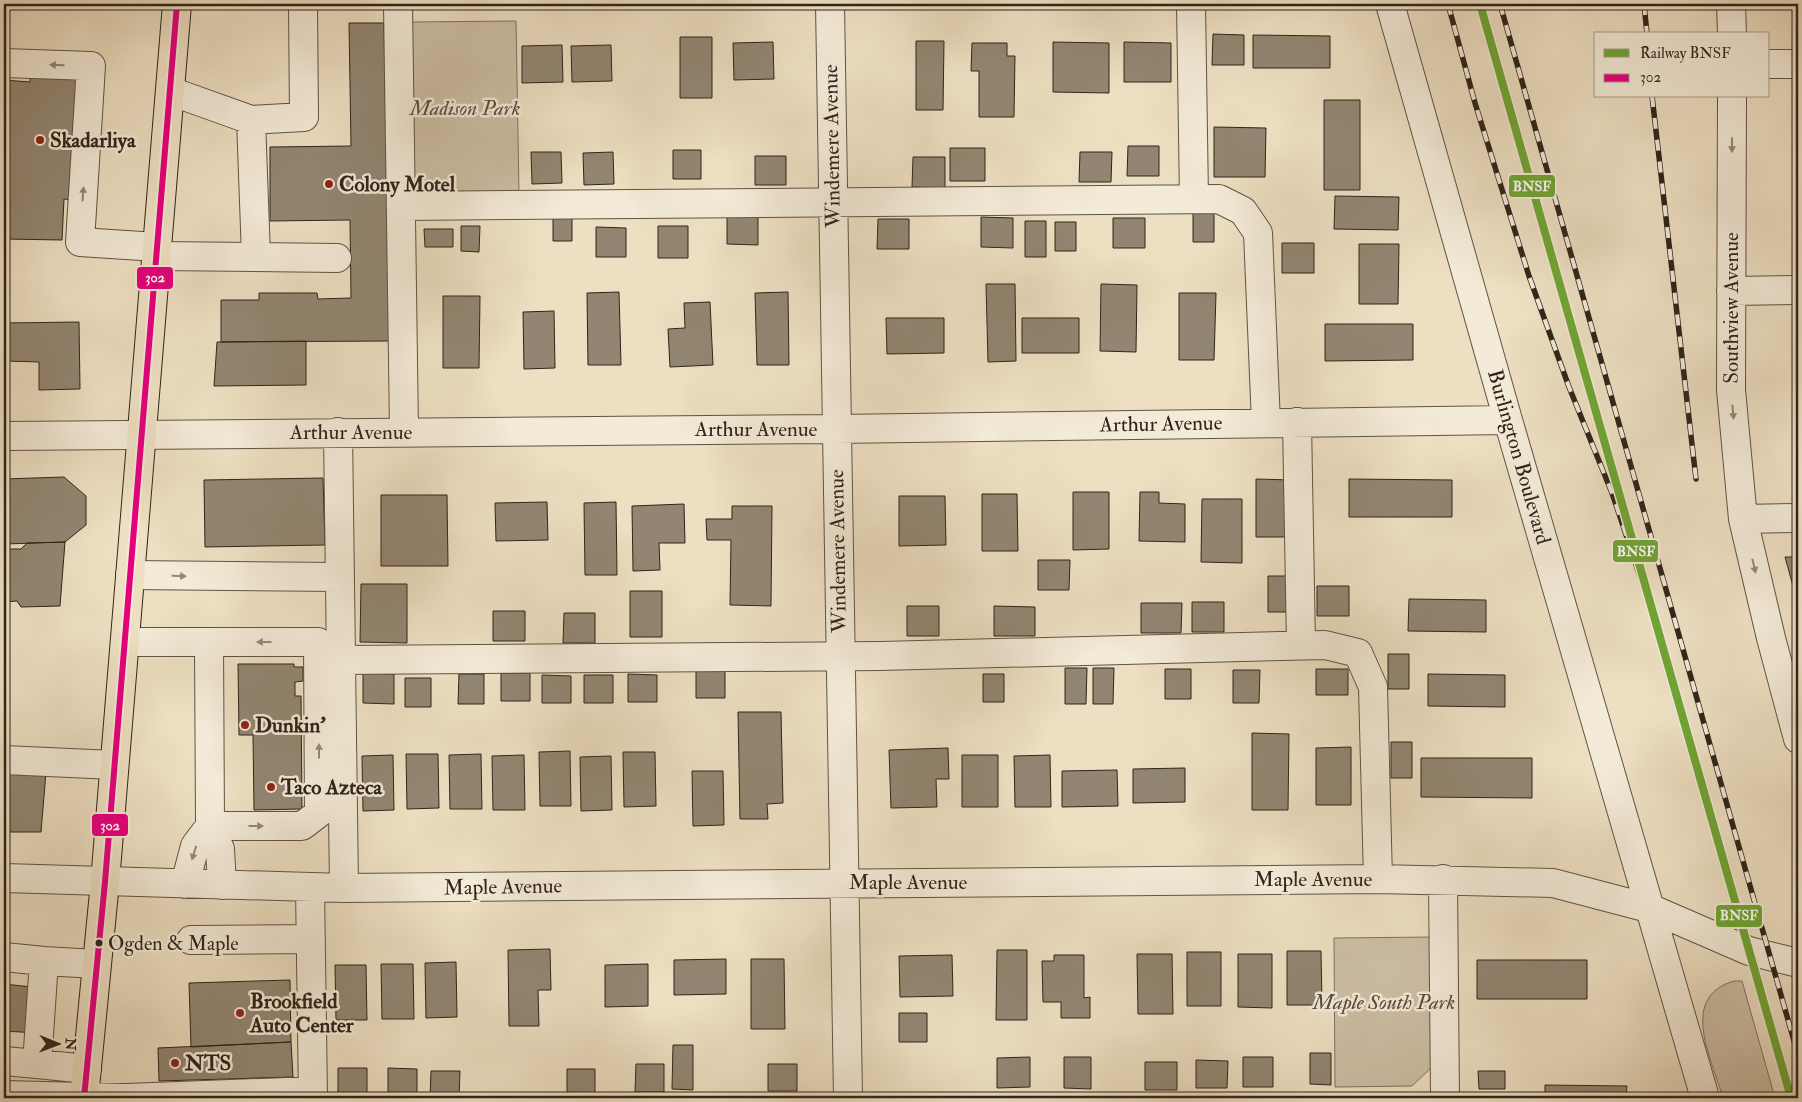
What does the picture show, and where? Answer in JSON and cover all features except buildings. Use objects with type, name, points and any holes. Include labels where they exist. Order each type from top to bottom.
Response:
[{"type":"main road","points":[[84,1097],[105,882],[177,4]]},
{"type":"street","points":[[170,91],[251,120],[304,117],[302,4]]},
{"type":"street","points":[[398,4],[404,432]]},
{"type":"street","name":"Windemere Avenue","points":[[830,4],[848,1098]]},
{"type":"street","points":[[1191,4],[1194,199]]},
{"type":"street","name":"Burlington Boulevard","points":[[1390,4],[1508,420],[1652,909],[1705,1098]]},
{"type":"street","points":[[1731,4],[1732,32]]},
{"type":"street","points":[[4,63],[91,66],[80,242],[157,251],[337,258]]},
{"type":"street","points":[[1770,64],[1798,64]]},
{"type":"street","name":"Southview Avenue","points":[[1732,98],[1731,390],[1743,519],[1771,638],[1798,739]]},
{"type":"street","points":[[251,120],[256,256]]},
{"type":"street","points":[[401,206],[1219,199],[1243,210],[1258,233],[1266,423]]},
{"type":"street","points":[[1731,291],[1798,290]]},
{"type":"street","name":"Arthur Avenue","points":[[4,436],[836,429],[1508,420]]},
{"type":"street","points":[[1296,422],[1301,645]]},
{"type":"street","points":[[338,432],[344,888]]},
{"type":"street","points":[[1743,519],[1798,518]]},
{"type":"street","points":[[130,575],[340,577]]},
{"type":"street","points":[[125,642],[318,642],[319,813],[302,826],[210,826]]},
{"type":"street","points":[[209,642],[210,826],[220,849],[222,885]]},
{"type":"street","points":[[342,660],[840,657],[1325,645],[1358,653],[1373,687],[1378,879]]},
{"type":"street","points":[[4,760],[114,765]]},
{"type":"street","points":[[185,884],[195,846],[210,826]]},
{"type":"street","points":[[4,878],[4,884]]},
{"type":"street","name":"Maple Avenue","points":[[4,878],[344,888],[1378,879],[1553,883],[1652,909],[1749,951],[1798,963]]},
{"type":"street","points":[[1443,879],[1445,1098]]},
{"type":"street","points":[[4,1095],[126,1098],[313,1095],[310,887]]},
{"type":"street","points":[[192,940],[311,939]]},
{"type":"street","points":[[4,957],[96,964]]},
{"type":"street","points":[[37,1064],[44,961]]},
{"type":"street","points":[[4,1061],[87,1069]]},
{"type":"green space","name":"Madison Park","points":[[516,21],[519,193],[414,195],[412,22]]},
{"type":"green space","name":"Maple South Park","points":[[1432,937],[1433,1066],[1412,1086],[1335,1087],[1334,938]]},
{"type":"green space","points":[[1734,981],[1742,981],[1775,1098],[1725,1098],[1722,1095],[1706,1046],[1703,1014],[1707,1000],[1717,989]]},
{"type":"railway","points":[[1448,4],[1475,103],[1529,276],[1569,387],[1612,493],[1649,603]]},
{"type":"railway","points":[[1500,4],[1798,1055]]},
{"type":"railway","points":[[1644,4],[1647,32]]},
{"type":"railway","points":[[1652,98],[1696,479]]},
{"type":"rail line","name":"BNSF","points":[[1480,4],[1791,1098]]},
{"type":"transit line","name":"302","points":[[84,1098],[105,882],[177,4]]},
{"type":"place","name":"Skadarliya","points":[[40,140]]},
{"type":"place","name":"Colony Motel","points":[[329,184]]},
{"type":"place","name":"Dunkin'","points":[[245,725]]},
{"type":"place","name":"Taco Azteca","points":[[271,787]]},
{"type":"place","name":"Ogden & Maple","points":[[99,943]]},
{"type":"place","name":"Brookfield Auto Center","points":[[240,1013]]},
{"type":"place","name":"NTS","points":[[175,1063]]}]
